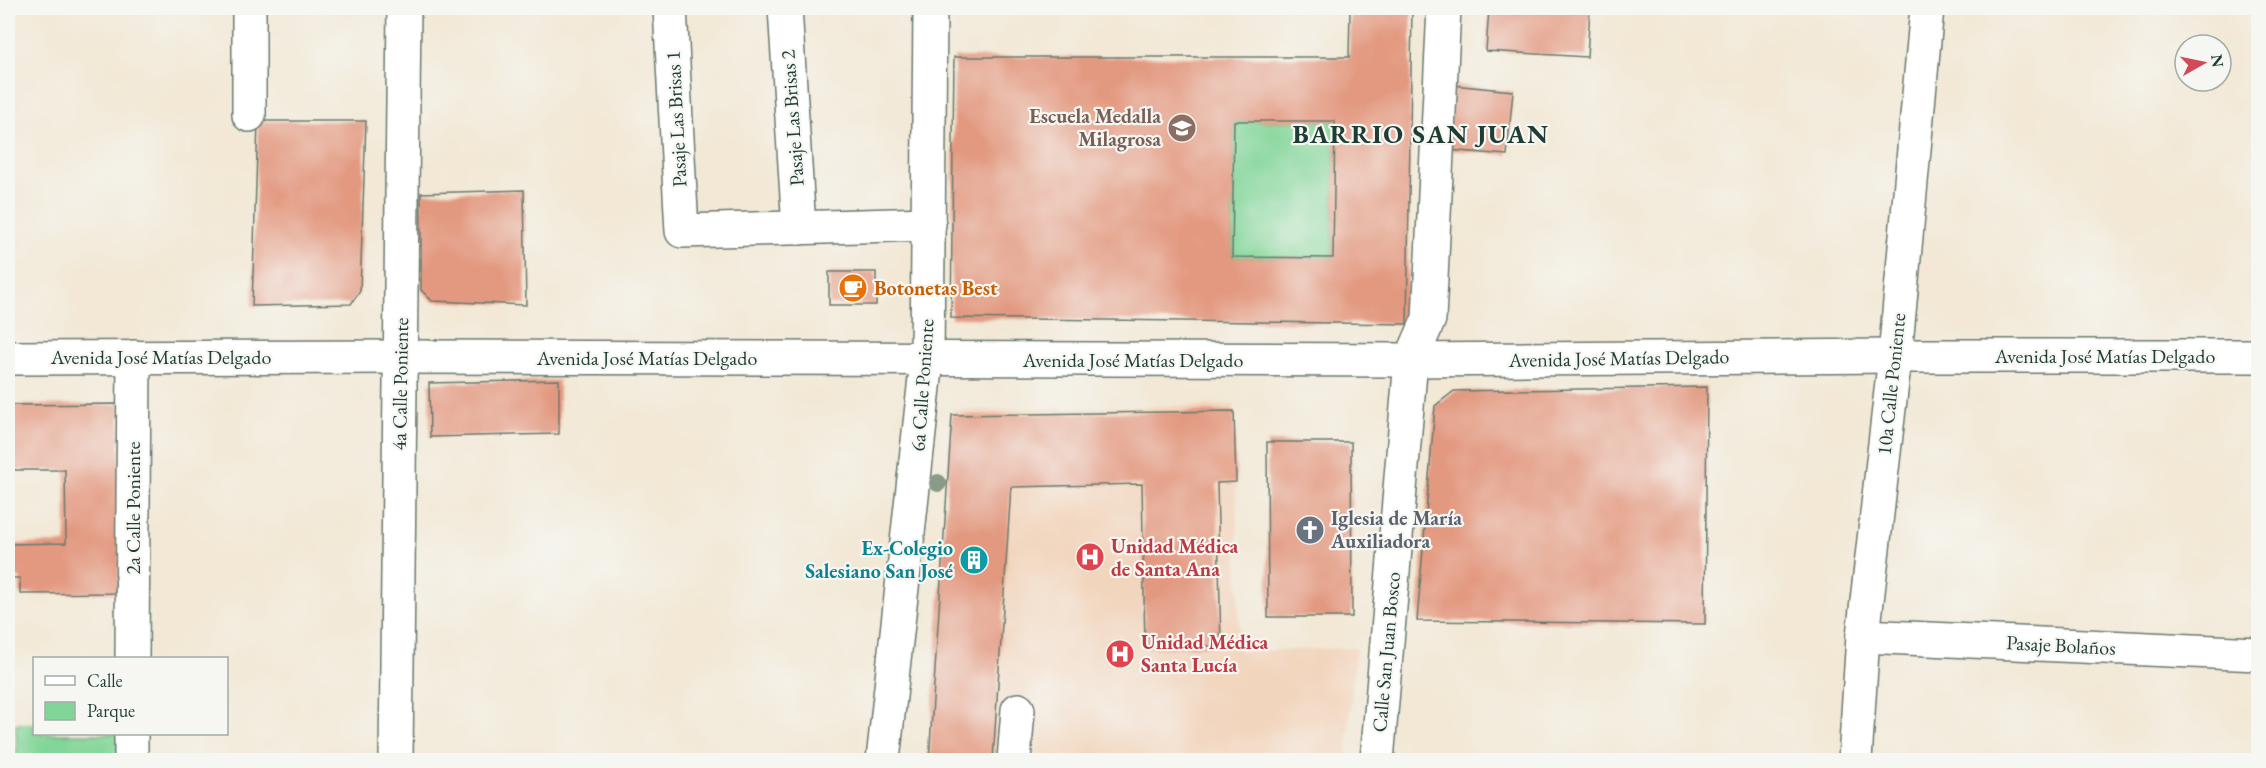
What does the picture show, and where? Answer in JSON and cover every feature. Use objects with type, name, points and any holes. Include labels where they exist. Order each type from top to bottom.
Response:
[{"type":"street","points":[[249,8],[249,115]]},
{"type":"street","name":"4a Calle Poniente","points":[[396,760],[404,8]]},
{"type":"street","name":"Pasaje Las Brisas 1","points":[[670,8],[682,231],[800,228]]},
{"type":"street","name":"Pasaje Las Brisas 2","points":[[785,8],[800,228]]},
{"type":"street","name":"6a Calle Poniente","points":[[883,760],[927,360],[930,8]]},
{"type":"street","name":"Calle San Juan Bosco","points":[[1377,760],[1411,360],[1429,319],[1444,8]]},
{"type":"street","name":"10a Calle Poniente","points":[[1855,760],[1863,636],[1895,356],[1927,8]]},
{"type":"street","points":[[800,228],[928,224]]},
{"type":"street","name":"Avenida José Matías Delgado","points":[[8,358],[1411,360],[2259,356]]},
{"type":"street","name":"2a Calle Poniente","points":[[132,657],[134,357]]},
{"type":"street","name":"Pasaje Bolaños","points":[[1863,636],[2259,654]]},
{"type":"street","points":[[1014,760],[1018,710]]},
{"type":"street","points":[[131,735],[131,760]]},
{"type":"shaded area","name":"Unidad Médica de Santa Ana","points":[[1234,405],[1240,651],[1356,648],[1346,760],[929,760],[952,410]]},
{"type":"green space","points":[[1234,121],[1335,121],[1333,258],[1232,257]]},
{"type":"green space","points":[[16,724],[33,724],[33,735],[122,735],[123,760],[17,760]]},
{"type":"building","name":"Escuela Medalla Milagrosa","points":[[1350,8],[1412,8],[1407,324],[951,318],[954,57],[1349,57]],"holes":[[[1234,121],[1335,121],[1333,258],[1232,257]]]},
{"type":"building","points":[[1489,8],[1590,8],[1587,57],[1486,51]]},
{"type":"building","points":[[1452,85],[1513,91],[1507,155],[1448,150]]},
{"type":"building","points":[[258,121],[366,121],[360,291],[351,304],[252,306]]},
{"type":"building","points":[[524,190],[526,305],[432,301],[421,290],[421,193]]},
{"type":"building","name":"Botonetas Best","points":[[829,272],[876,272],[876,305],[829,305]]},
{"type":"building","points":[[559,380],[559,434],[430,437],[429,383]]},
{"type":"building","points":[[1707,387],[1705,624],[1417,621],[1435,406],[1454,391]]},
{"type":"building","points":[[120,404],[119,593],[20,594],[20,578],[8,578],[8,544],[66,543],[65,470],[8,470],[8,405]]},
{"type":"building","points":[[1234,411],[1236,482],[1217,483],[1221,646],[1145,648],[1142,484],[1011,487],[993,760],[929,760],[952,415]]},
{"type":"building","name":"Iglesia de María Auxiliadora","points":[[1267,442],[1351,442],[1352,617],[1268,617]]},
{"type":"place","name":"Escuela Medalla Milagrosa","points":[[1182,128]]},
{"type":"place","name":"Botonetas Best","points":[[853,288]]},
{"type":"place","name":"Iglesia de María Auxiliadora","points":[[1310,530]]},
{"type":"place","name":"Unidad Médica de Santa Ana","points":[[1090,557]]},
{"type":"place","name":"Ex-Colegio Salesiano San José","points":[[974,560]]},
{"type":"place","name":"Unidad Médica Santa Lucía","points":[[1120,654]]},
{"type":"district","name":"BARRIO SAN JUAN","points":[[1421,134]]}]
